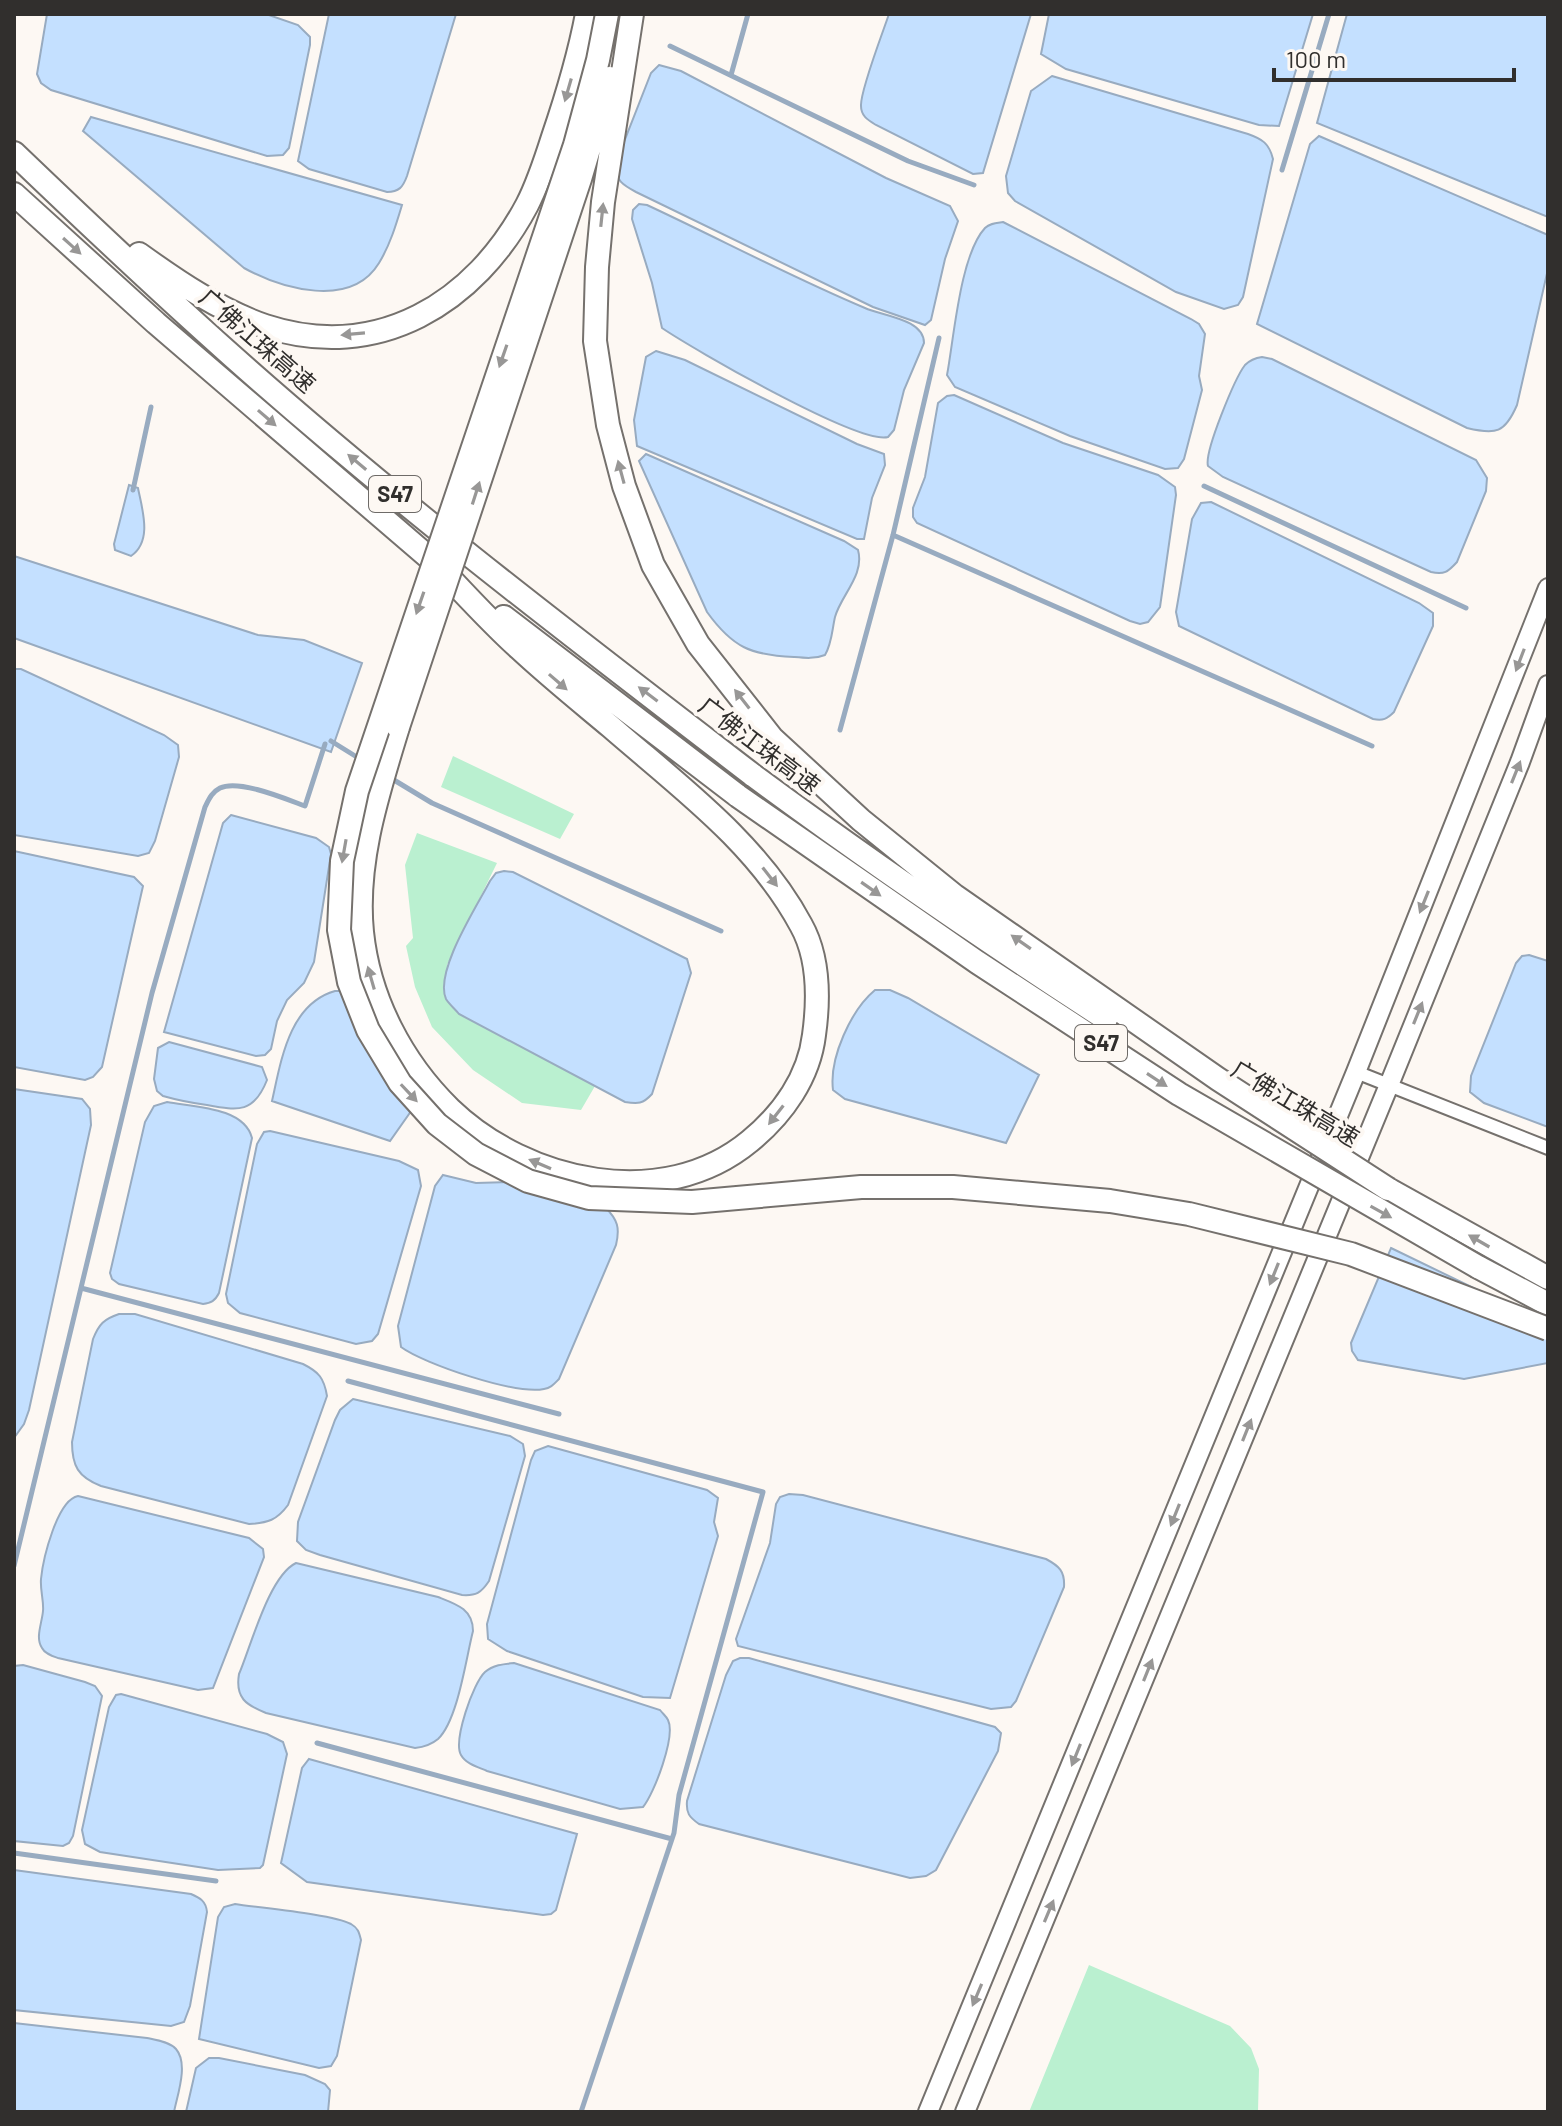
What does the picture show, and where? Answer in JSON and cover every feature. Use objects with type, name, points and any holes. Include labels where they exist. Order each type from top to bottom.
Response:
[{"type":"highway","points":[[54,191],[166,273],[218,306],[266,326],[309,335],[347,335],[386,330],[427,314],[457,293],[486,267],[509,237],[529,202],[567,96],[587,14]]},
{"type":"highway","points":[[607,14],[575,145],[357,791],[342,861],[339,930],[349,982],[368,1030],[400,1083],[437,1124],[476,1154],[528,1181],[589,1198],[692,1202],[877,1187],[953,1187],[1110,1201],[1189,1214],[1351,1254],[1548,1329]]},
{"type":"highway","points":[[441,569],[519,648],[718,820],[751,853],[784,894],[804,930],[815,970],[818,1010],[813,1046],[798,1086],[773,1122],[739,1150],[703,1170],[668,1180],[630,1183],[592,1180],[553,1170],[481,1134],[451,1110],[403,1051],[375,992],[362,929],[363,863],[398,727],[580,179],[630,14]]},
{"type":"highway","points":[[630,14],[603,202],[595,341],[608,425],[624,486],[653,565],[698,644],[772,738],[861,820],[955,896],[1218,1079],[1388,1189]]},
{"type":"highway","name":"广佛江珠高速","points":[[14,153],[231,355],[400,498],[561,628],[867,859],[988,943],[1174,1062],[1388,1189],[1548,1278]]},
{"type":"highway","name":"广佛江珠高速","points":[[14,194],[156,323],[441,569],[738,796],[977,962],[1179,1094],[1328,1182],[1548,1304]]},
{"type":"main road","points":[[928,2112],[1356,1072],[1548,588]]},
{"type":"main road","points":[[965,2112],[1389,1085],[1520,762],[1548,685]]},
{"type":"street","points":[[1356,1072],[1548,1148]]},
{"type":"green space","points":[[453,756],[574,814],[560,839],[441,787]]},
{"type":"green space","points":[[417,833],[497,863],[447,965],[446,1000],[459,1014],[595,1086],[581,1110],[522,1103],[473,1070],[432,1027],[415,987],[406,946],[413,938],[405,865]]},
{"type":"green space","points":[[1089,1965],[1230,2026],[1251,2048],[1259,2069],[1258,2112],[1029,2112]]},
{"type":"water","points":[[47,14],[266,14],[298,25],[310,37],[310,45],[289,148],[283,155],[267,156],[51,90],[41,83],[37,74]]},
{"type":"water","points":[[329,14],[456,14],[407,176],[398,190],[387,192],[309,169],[298,161]]},
{"type":"water","points":[[889,14],[1031,14],[983,173],[973,174],[876,125],[864,115],[861,106],[864,88]]},
{"type":"water","points":[[1049,14],[1313,14],[1279,126],[1259,125],[1066,69],[1041,54]]},
{"type":"water","points":[[1347,14],[1548,14],[1548,217],[1317,123]]},
{"type":"water","points":[[659,65],[681,71],[886,178],[950,206],[958,221],[945,259],[931,320],[925,325],[873,307],[621,182],[615,165],[651,73]]},
{"type":"water","points":[[1052,76],[1248,134],[1267,145],[1273,159],[1243,297],[1238,305],[1224,309],[1176,292],[1015,201],[1008,193],[1006,176],[1031,91]]},
{"type":"water","points":[[91,117],[402,205],[390,242],[367,277],[351,286],[315,291],[260,276],[244,268],[83,131]]},
{"type":"water","points":[[1319,136],[1548,235],[1548,269],[1517,405],[1508,421],[1498,430],[1467,428],[1257,324],[1310,144]]},
{"type":"water","points":[[639,204],[647,205],[837,296],[910,323],[917,329],[924,343],[904,390],[894,430],[888,437],[871,435],[812,412],[739,374],[662,328],[632,219],[633,210]]},
{"type":"water","points":[[1003,222],[1199,324],[1205,334],[1199,376],[1202,390],[1184,459],[1178,468],[1165,469],[1070,436],[955,387],[947,375],[964,277],[976,241],[985,228]]},
{"type":"water","points":[[656,351],[685,360],[857,444],[884,454],[885,465],[872,498],[864,539],[857,539],[637,446],[634,420],[646,357]]},
{"type":"water","points":[[1262,357],[1272,359],[1476,460],[1487,478],[1486,491],[1457,562],[1451,568],[1443,573],[1431,572],[1223,477],[1208,466],[1215,431],[1234,384],[1245,365]]},
{"type":"water","points":[[954,395],[1063,443],[1158,475],[1175,487],[1160,607],[1148,622],[1140,624],[1130,621],[917,523],[913,508],[925,477],[938,403]]},
{"type":"water","points":[[646,454],[844,541],[858,550],[858,568],[838,609],[825,655],[802,658],[754,651],[735,642],[716,624],[707,612],[639,461]]},
{"type":"water","points":[[129,485],[138,488],[144,524],[142,542],[131,556],[115,550],[114,544]]},
{"type":"water","points":[[1211,502],[1419,603],[1433,613],[1433,626],[1394,712],[1387,718],[1373,719],[1179,626],[1176,612],[1192,519],[1201,503]]},
{"type":"water","points":[[14,556],[258,635],[304,640],[362,663],[331,752],[14,638]]},
{"type":"water","points":[[14,669],[21,669],[164,735],[178,745],[179,757],[149,853],[138,856],[14,835]]},
{"type":"water","points":[[231,815],[316,838],[329,847],[331,854],[314,962],[304,983],[287,1000],[277,1021],[271,1049],[265,1055],[256,1056],[164,1032],[223,823]]},
{"type":"water","points":[[14,851],[134,877],[143,886],[102,1067],[93,1077],[85,1080],[14,1067]]},
{"type":"water","points":[[513,872],[687,959],[691,973],[652,1094],[646,1100],[625,1102],[459,1014],[446,999],[444,987],[451,956],[490,881],[496,873]]},
{"type":"water","points":[[1522,956],[1548,961],[1548,1127],[1484,1103],[1470,1092],[1471,1076],[1516,963]]},
{"type":"water","points":[[875,990],[890,990],[908,998],[1039,1075],[1006,1143],[845,1099],[833,1090],[838,1050],[850,1022]]},
{"type":"water","points":[[335,991],[350,991],[421,1097],[390,1141],[272,1101],[284,1052],[297,1021],[319,998]]},
{"type":"water","points":[[169,1042],[262,1067],[267,1080],[262,1091],[251,1104],[237,1108],[163,1096],[157,1091],[154,1079],[158,1048]]},
{"type":"water","points":[[14,1089],[82,1099],[90,1109],[91,1125],[29,1410],[14,1438]]},
{"type":"water","points":[[167,1102],[229,1114],[247,1128],[252,1138],[219,1293],[206,1304],[119,1284],[110,1273],[145,1122],[154,1106]]},
{"type":"water","points":[[264,1132],[399,1161],[418,1170],[421,1186],[378,1334],[372,1341],[356,1344],[240,1313],[228,1303],[226,1294],[257,1144]]},
{"type":"water","points":[[443,1175],[476,1183],[514,1182],[605,1207],[615,1220],[618,1229],[616,1245],[559,1379],[549,1388],[531,1390],[471,1377],[429,1362],[401,1347],[398,1326],[435,1186]]},
{"type":"water","points":[[1391,1248],[1548,1324],[1548,1363],[1464,1379],[1358,1360],[1351,1343]]},
{"type":"water","points":[[119,1314],[135,1314],[303,1364],[320,1376],[327,1396],[288,1505],[280,1514],[267,1522],[249,1524],[101,1486],[78,1470],[72,1442],[93,1339],[103,1323]]},
{"type":"water","points":[[353,1399],[510,1436],[523,1444],[525,1456],[489,1581],[478,1593],[462,1595],[320,1555],[306,1550],[297,1541],[298,1522],[335,1420],[340,1410]]},
{"type":"water","points":[[548,1446],[707,1490],[718,1498],[714,1522],[718,1536],[670,1698],[643,1697],[507,1651],[488,1639],[487,1624],[531,1460],[535,1451]]},
{"type":"water","points":[[803,1495],[1046,1559],[1058,1567],[1064,1587],[1011,1707],[991,1709],[738,1646],[736,1639],[770,1543],[776,1504],[780,1497]]},
{"type":"water","points":[[78,1496],[249,1538],[263,1549],[264,1557],[213,1688],[198,1690],[58,1658],[43,1650],[39,1635],[45,1558],[58,1519],[70,1500]]},
{"type":"water","points":[[296,1563],[438,1597],[467,1612],[473,1631],[464,1672],[451,1718],[438,1739],[415,1748],[266,1713],[244,1700],[239,1689],[239,1674],[255,1630],[277,1582]]},
{"type":"water","points":[[740,1658],[995,1727],[1001,1733],[998,1751],[936,1870],[926,1876],[910,1878],[699,1824],[691,1817],[687,1801],[726,1675],[733,1661]]},
{"type":"water","points":[[514,1663],[660,1710],[670,1728],[667,1751],[643,1807],[620,1809],[487,1771],[463,1758],[459,1748],[460,1738],[466,1712],[480,1678],[498,1665]]},
{"type":"water","points":[[23,1665],[85,1682],[95,1686],[102,1696],[73,1836],[63,1846],[14,1841],[14,1666]]},
{"type":"water","points":[[116,1695],[267,1734],[283,1742],[287,1754],[260,1868],[218,1870],[100,1852],[85,1844],[82,1830],[109,1707]]},
{"type":"water","points":[[309,1759],[577,1834],[556,1910],[543,1915],[307,1882],[281,1863],[302,1768]]},
{"type":"water","points":[[14,1870],[191,1894],[202,1900],[207,1912],[190,2006],[184,2022],[171,2026],[14,2010]]},
{"type":"water","points":[[235,1904],[328,1917],[342,1920],[358,1930],[361,1940],[337,2056],[331,2066],[319,2068],[199,2039],[218,1917],[224,1907]]},
{"type":"water","points":[[14,2023],[147,2038],[170,2045],[180,2055],[182,2063],[174,2112],[14,2112]]},
{"type":"water","points":[[209,2058],[305,2075],[325,2084],[330,2090],[328,2112],[186,2112],[196,2068]]},
{"type":"waterway","points":[[731,75],[748,14]]},
{"type":"waterway","points":[[1282,170],[1329,14]]},
{"type":"waterway","points":[[670,46],[908,161],[974,185]]},
{"type":"waterway","points":[[840,730],[893,535],[939,338]]},
{"type":"waterway","points":[[133,490],[151,407]]},
{"type":"waterway","points":[[1204,486],[1466,608]]},
{"type":"waterway","points":[[893,535],[1372,746]]},
{"type":"waterway","points":[[331,741],[360,759]]},
{"type":"waterway","points":[[14,1566],[152,993],[205,807],[215,792],[228,786],[262,791],[305,806],[325,744]]},
{"type":"waterway","points":[[389,777],[432,803],[721,931]]},
{"type":"waterway","points":[[81,1288],[559,1414]]},
{"type":"waterway","points":[[348,1381],[763,1492],[679,1795],[674,1833],[581,2112]]},
{"type":"waterway","points":[[317,1743],[672,1839]]},
{"type":"waterway","points":[[14,1853],[216,1881]]}]
